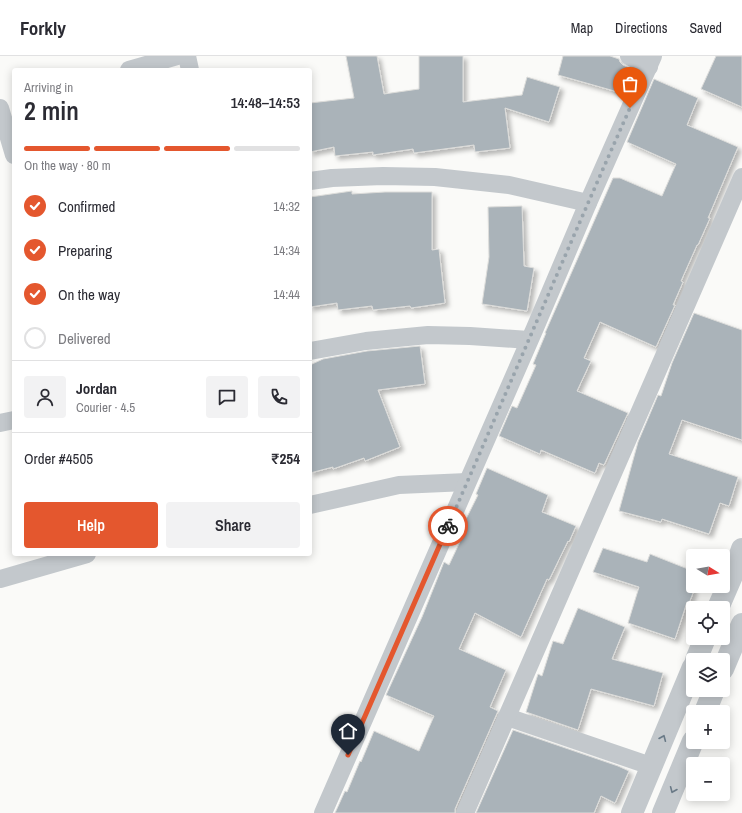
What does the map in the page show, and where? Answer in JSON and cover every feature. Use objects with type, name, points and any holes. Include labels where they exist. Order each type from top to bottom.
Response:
[{"type":"street","points":[[135,68],[178,56]]},
{"type":"street","points":[[187,56],[190,68]]},
{"type":"street","points":[[323,813],[588,203],[651,62],[628,56]]},
{"type":"street","points":[[12,104],[0,107],[12,148]]},
{"type":"street","points":[[312,181],[332,178],[383,176],[435,177],[509,185],[588,203]]},
{"type":"street","points":[[465,813],[742,177]]},
{"type":"street","points":[[312,351],[366,341],[428,335],[529,340]]},
{"type":"street","points":[[0,423],[12,420]]},
{"type":"street","points":[[312,505],[399,485],[467,482]]},
{"type":"street","points":[[0,579],[80,556]]},
{"type":"street","points":[[721,601],[740,563]]},
{"type":"street","points":[[730,653],[742,624]]},
{"type":"street","points":[[632,813],[686,684]]},
{"type":"street","points":[[506,717],[651,766]]},
{"type":"street","points":[[663,813],[690,749]]},
{"type":"building","points":[[346,56],[377,56],[384,94],[419,89],[419,56],[463,56],[463,102],[522,95],[527,77],[560,87],[549,122],[505,108],[510,148],[475,152],[474,145],[414,153],[413,149],[373,155],[373,152],[335,156],[334,147],[312,152],[312,103],[354,98]]},
{"type":"building","points":[[563,56],[610,56],[619,59],[623,65],[635,71],[625,94],[558,75]]},
{"type":"building","points":[[716,56],[742,56],[742,107],[701,89]]},
{"type":"building","points":[[654,79],[698,98],[687,125],[738,147],[708,218],[710,218],[681,281],[683,282],[673,305],[675,305],[656,347],[600,322],[584,358],[591,361],[577,391],[628,413],[604,465],[599,463],[595,473],[541,450],[540,454],[499,436],[512,406],[517,408],[536,365],[533,364],[545,333],[613,178],[620,178],[662,196],[676,164],[627,142]]},
{"type":"building","points":[[352,191],[352,194],[432,192],[432,250],[439,249],[445,303],[411,308],[410,306],[373,310],[372,306],[338,310],[337,303],[312,307],[312,197]]},
{"type":"building","points":[[522,206],[524,266],[534,268],[527,311],[482,304],[489,257],[488,207]]},
{"type":"building","points":[[694,313],[742,330],[742,440],[682,420],[669,454],[738,477],[729,506],[720,503],[709,534],[662,519],[661,522],[619,511],[638,442],[658,395],[661,396],[672,363]]},
{"type":"building","points":[[420,346],[425,384],[378,390],[400,447],[365,461],[364,458],[333,469],[333,467],[312,472],[312,364],[323,359],[367,351]]},
{"type":"building","points":[[487,468],[548,495],[542,512],[576,526],[549,580],[547,579],[521,637],[475,613],[459,649],[506,670],[490,707],[498,711],[455,809],[455,813],[335,813],[345,791],[347,792],[374,731],[419,751],[434,716],[386,695],[422,617],[444,562],[449,565],[465,531],[461,529],[478,495],[476,494]]},
{"type":"building","points":[[603,548],[647,562],[650,554],[686,568],[686,593],[693,593],[690,601],[686,601],[675,639],[628,623],[639,587],[593,572]]},
{"type":"building","points":[[578,608],[625,627],[612,659],[663,673],[654,706],[591,689],[578,730],[526,712],[538,674],[542,676],[553,641],[563,644]]},
{"type":"building","points":[[513,730],[629,771],[615,803],[601,796],[594,813],[476,813]]},
{"type":"way so far","points":[[448,526],[630,108]]},
{"type":"route","points":[[348,755],[448,526]]}]
